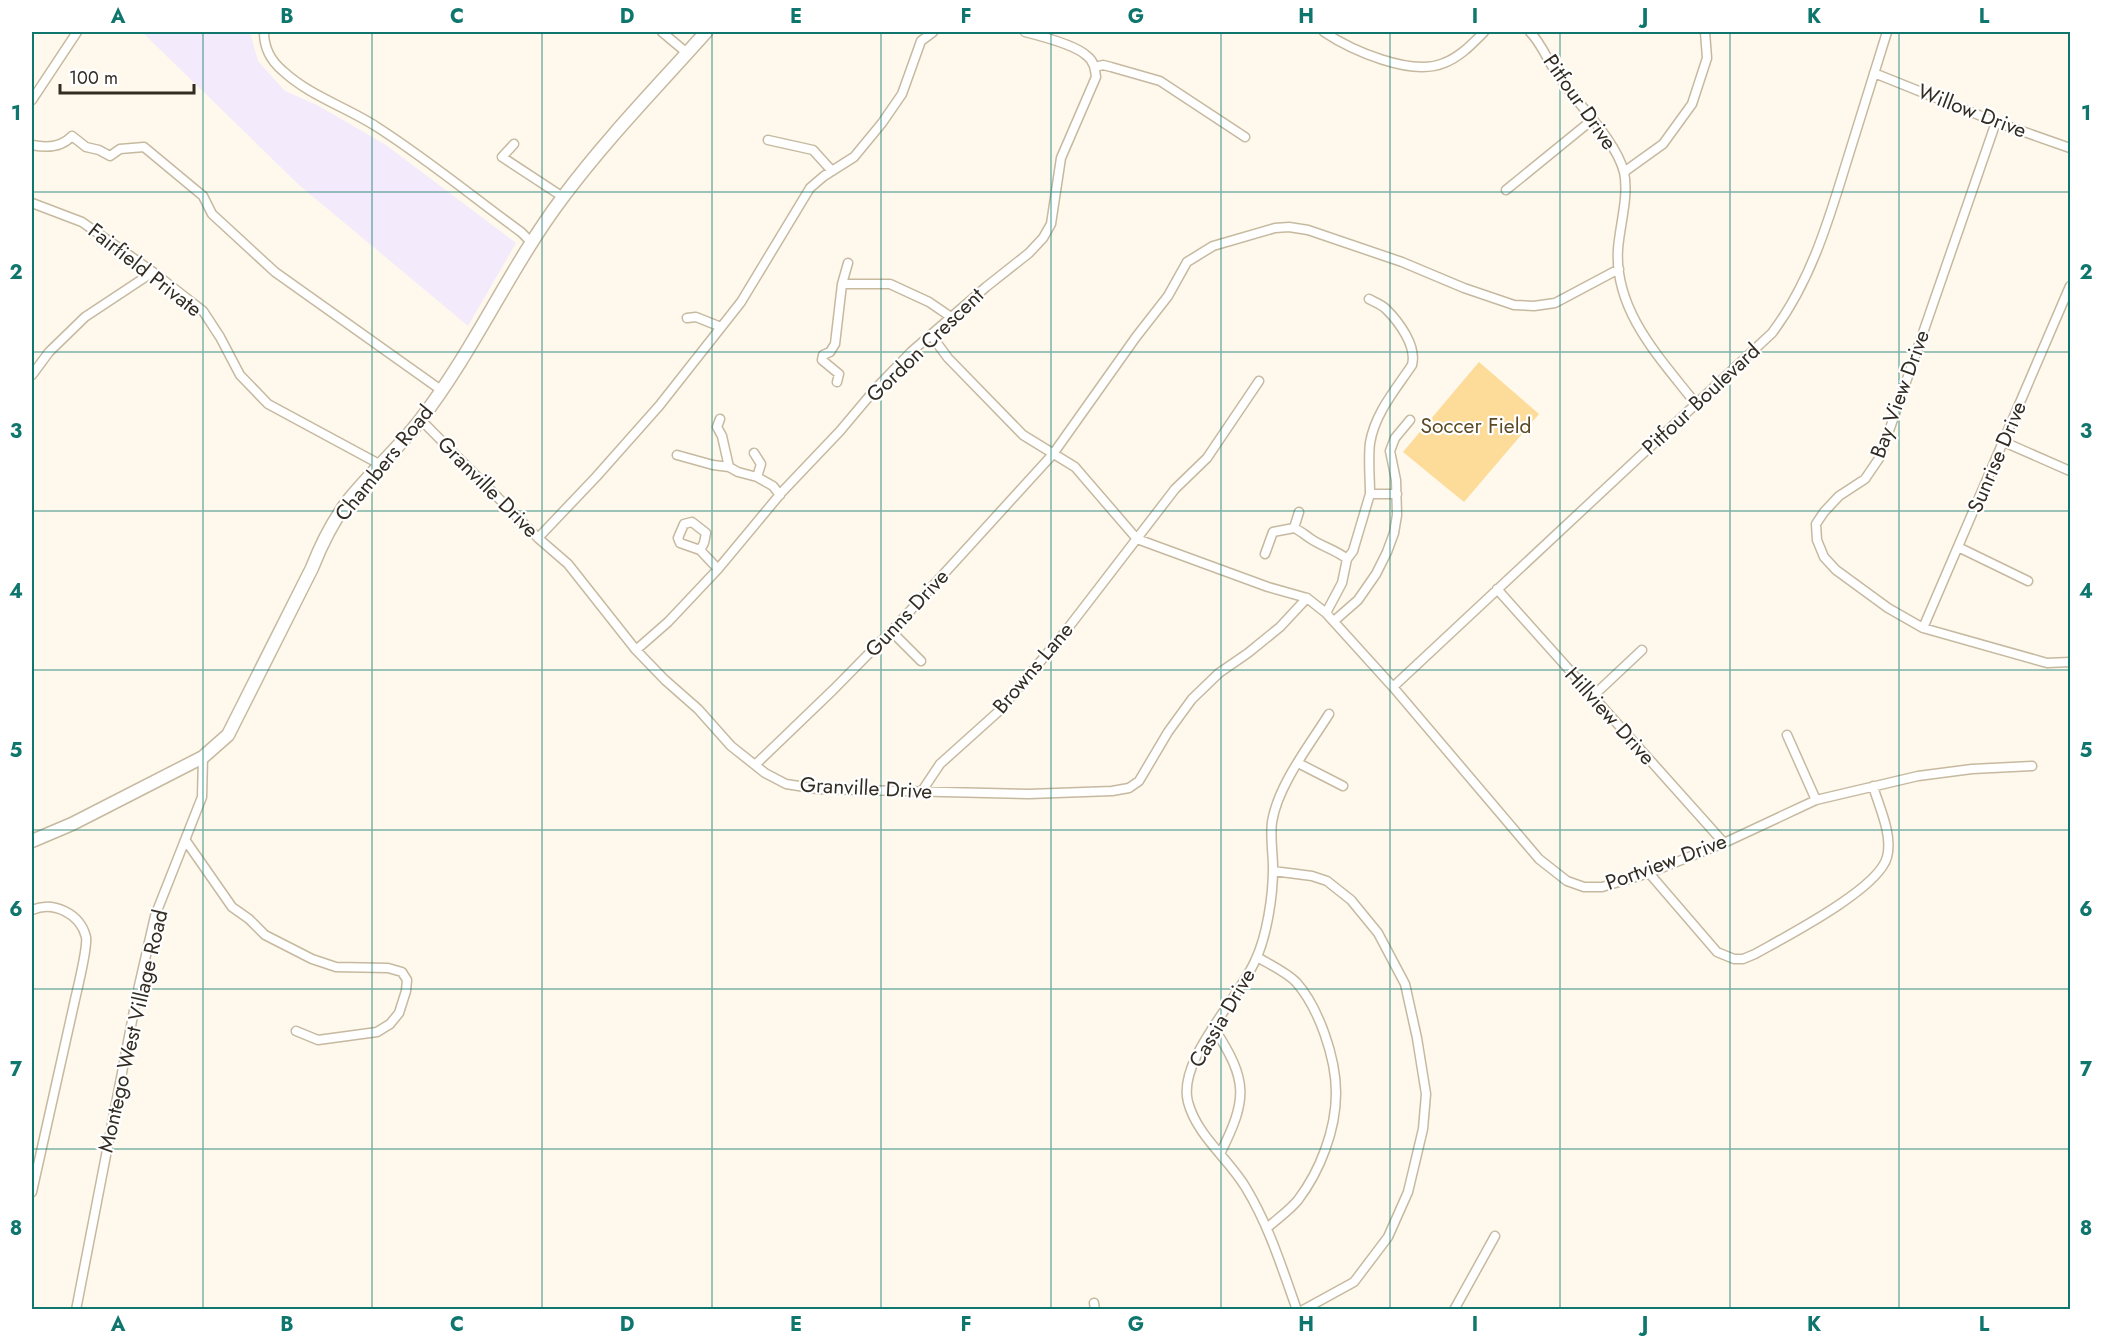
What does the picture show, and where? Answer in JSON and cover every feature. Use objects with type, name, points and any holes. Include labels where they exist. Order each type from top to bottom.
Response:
[{"type":"street","points":[[32,100],[77,32]]},
{"type":"street","points":[[264,32],[264,43],[272,59],[298,84],[352,111],[379,129],[521,232],[532,243]]},
{"type":"street","points":[[662,32],[687,53]]},
{"type":"street","name":"Chambers Road","points":[[32,841],[72,824],[203,757],[228,735],[302,588],[323,541],[348,501],[421,420],[562,197],[706,32]]},
{"type":"street","points":[[538,538],[651,415],[741,302],[810,188],[854,157],[882,123],[902,94],[921,41],[933,32]]},
{"type":"street","points":[[1025,32],[1056,41],[1087,55],[1095,67],[1103,65],[1160,81],[1245,137]]},
{"type":"street","points":[[1324,32],[1367,55],[1406,65],[1430,66],[1442,64],[1460,54],[1484,32]]},
{"type":"street","name":"Pitfour Drive","points":[[1530,32],[1537,38],[1556,74],[1613,148],[1624,172],[1618,269],[1626,299],[1642,334],[1696,404]]},
{"type":"street","points":[[1624,172],[1663,144],[1692,105],[1707,58],[1705,32]]},
{"type":"street","name":"Pitfour Boulevard","points":[[1394,687],[1772,333],[1789,310],[1806,279],[1827,223],[1887,32]]},
{"type":"street","name":"Gordon Crescent","points":[[636,650],[668,622],[718,569],[780,495],[840,431],[877,387],[951,317],[1029,253],[1043,238],[1051,224],[1061,158],[1096,77],[1095,67]]},
{"type":"street","name":"Willow Drive","points":[[1874,73],[1996,122],[2070,148]]},
{"type":"street","points":[[1506,190],[1592,120]]},
{"type":"street","name":"Bay View Drive","points":[[1996,122],[1880,458],[1864,479],[1839,496],[1824,512],[1816,524],[1817,540],[1824,557],[1836,570],[1888,608],[1923,628],[2047,663],[2070,662]]},
{"type":"street","points":[[32,145],[47,148],[67,142],[72,136],[86,147],[110,156],[120,149],[144,147],[203,196],[212,214],[275,272],[441,390]]},
{"type":"street","points":[[768,140],[813,150],[832,171]]},
{"type":"street","points":[[514,144],[502,157],[562,197]]},
{"type":"street","name":"Fairfield Private","points":[[32,203],[82,222],[153,272],[202,311],[220,337],[240,375],[268,404],[381,465]]},
{"type":"street","name":"Gunns Drive","points":[[755,765],[891,631],[1053,454],[1168,296],[1187,262],[1213,246],[1275,228],[1289,227],[1308,230],[1402,262],[1464,288],[1514,305],[1534,306],[1555,303],[1618,269]]},
{"type":"street","points":[[837,382],[839,374],[822,360],[823,355],[830,352],[835,344],[842,284],[848,263]]},
{"type":"street","points":[[32,375],[49,352],[85,317],[153,272]]},
{"type":"street","points":[[842,284],[890,284],[929,302],[951,317]]},
{"type":"street","name":"Sunrise Drive","points":[[1923,628],[2070,286]]},
{"type":"street","points":[[1326,613],[1342,583],[1347,559],[1353,550],[1370,494],[1370,443],[1376,423],[1412,365],[1414,357],[1413,350],[1384,307],[1369,299]]},
{"type":"street","points":[[687,318],[696,317],[721,327]]},
{"type":"street","points":[[931,335],[948,358],[1023,435],[1075,467],[1137,539],[1269,587],[1307,598]]},
{"type":"street","name":"Browns Lane","points":[[922,791],[940,764],[999,711],[1065,632],[1175,489],[1207,458],[1259,381]]},
{"type":"street","points":[[720,418],[717,427],[722,436],[729,467]]},
{"type":"street","name":"Granville Drive","points":[[421,420],[538,538],[568,564],[636,650],[698,709],[731,746],[765,773],[786,784],[818,789],[1029,794],[1112,791],[1129,788],[1139,781],[1155,752],[1192,699],[1219,673],[1280,627],[1307,598]]},
{"type":"street","points":[[1334,621],[1358,600],[1388,552],[1394,533],[1397,494],[1390,451],[1395,438],[1410,420]]},
{"type":"street","points":[[2004,442],[2070,471]]},
{"type":"street","points":[[754,453],[761,464],[757,477]]},
{"type":"street","points":[[677,454],[713,465],[729,467],[757,477],[773,486],[780,495]]},
{"type":"street","points":[[1370,494],[1397,494]]},
{"type":"street","points":[[1294,528],[1299,512]]},
{"type":"street","points":[[1265,554],[1273,532],[1294,528],[1313,540],[1337,550],[1347,559]]},
{"type":"street","points":[[1958,547],[2028,581]]},
{"type":"street","points":[[700,550],[718,569]]},
{"type":"street","name":"Hillview Drive","points":[[1497,589],[1724,843]]},
{"type":"street","name":"Portview Drive","points":[[1307,598],[1334,621],[1394,687],[1531,850],[1554,873],[1584,887],[1602,887],[1649,873],[1724,843],[1816,800],[1918,776],[1972,769],[2032,766]]},
{"type":"street","points":[[891,631],[921,661]]},
{"type":"street","points":[[1592,697],[1642,650]]},
{"type":"street","name":"Cassia Drive","points":[[1298,1310],[1268,1228],[1245,1186],[1197,1123],[1188,1102],[1186,1085],[1194,1061],[1246,981],[1257,957],[1271,902],[1272,824],[1278,799],[1329,714]]},
{"type":"street","points":[[1787,735],[1816,800]]},
{"type":"street","name":"Montego West Village Road","points":[[76,1310],[133,1014],[153,927],[202,797],[203,757]]},
{"type":"street","points":[[1298,763],[1342,786]]},
{"type":"street","points":[[1649,873],[1717,952],[1734,959],[1743,959],[1822,915],[1872,879],[1882,869],[1887,858],[1887,836],[1873,786]]},
{"type":"street","points":[[186,841],[232,907],[249,919],[265,935],[312,959],[336,967],[388,968],[402,972],[407,980],[399,1013],[390,1024],[377,1032],[318,1040],[296,1030]]},
{"type":"street","points":[[1273,871],[1312,876],[1327,881],[1351,900],[1378,933],[1405,984],[1426,1094],[1423,1129],[1408,1192],[1388,1237],[1354,1282],[1303,1310]]},
{"type":"street","points":[[32,910],[48,906],[73,915],[86,939],[78,988],[32,1192]]},
{"type":"street","points":[[1257,957],[1295,981],[1317,1014],[1331,1053],[1336,1093],[1331,1132],[1316,1173],[1297,1202],[1268,1228]]},
{"type":"street","points":[[1214,1028],[1239,1075],[1241,1098],[1236,1122],[1220,1154]]},
{"type":"street","points":[[1454,1310],[1495,1236]]},
{"type":"shaded area","points":[[142,32],[250,32],[258,61],[285,91],[317,105],[386,145],[516,243],[468,326],[299,185]]},
{"type":"green space","name":"Soccer Field","points":[[1479,362],[1539,414],[1464,502],[1403,452]]}]
